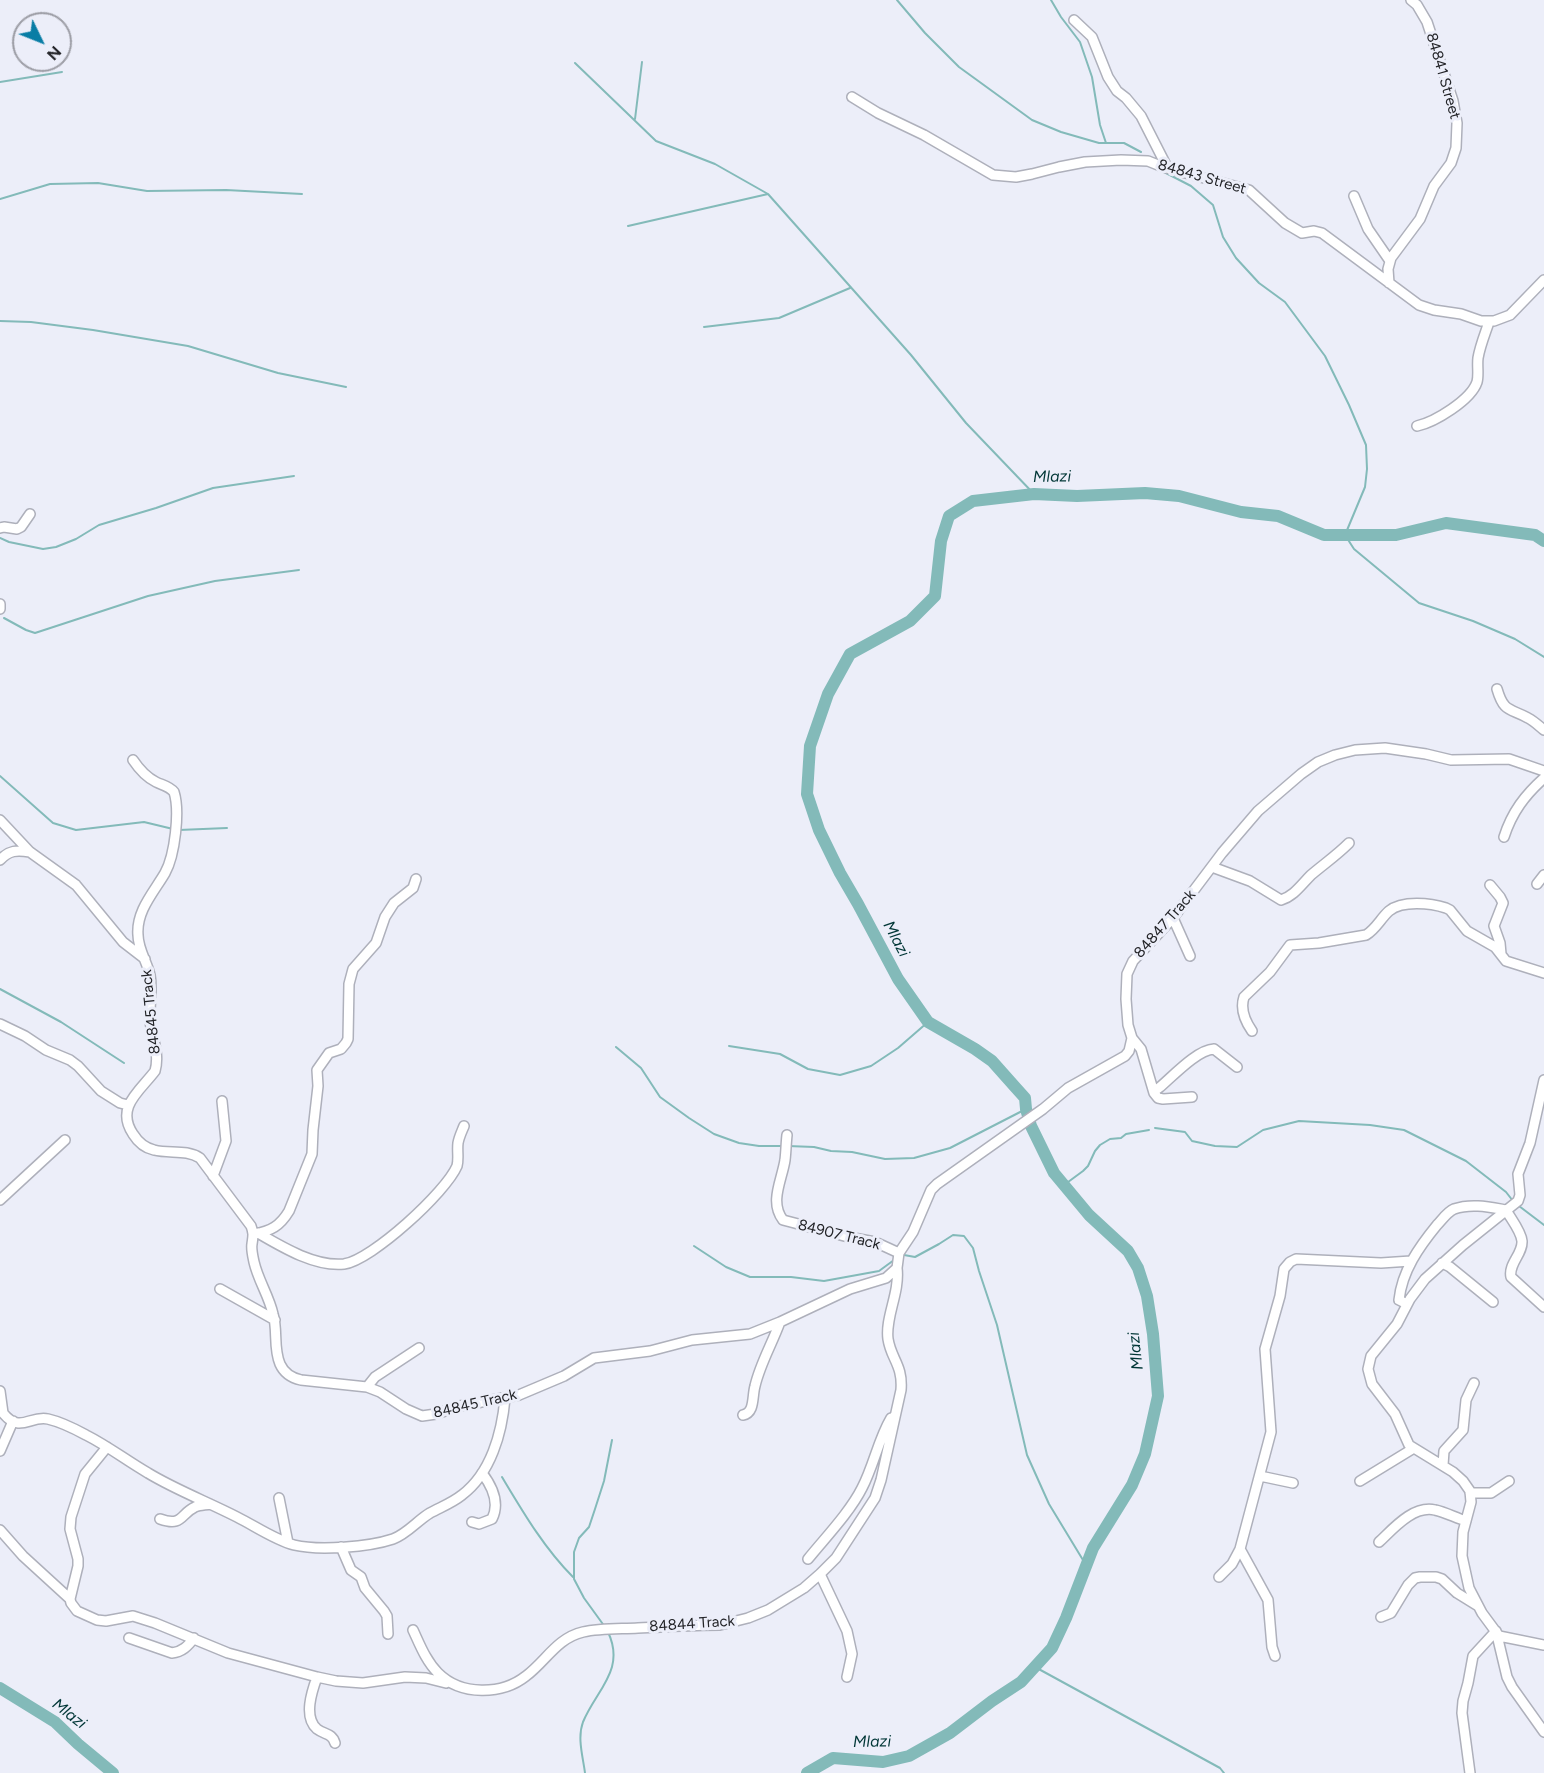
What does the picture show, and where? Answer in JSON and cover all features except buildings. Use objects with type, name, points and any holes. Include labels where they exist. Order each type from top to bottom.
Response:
[{"type":"street","name":"84841 Street","points":[[1390,261],[1420,219],[1434,186],[1451,163],[1456,148],[1457,123],[1454,101],[1427,22],[1417,5],[1411,0]]},
{"type":"street","points":[[1074,20],[1092,37],[1112,84],[1141,116],[1167,167]]},
{"type":"street","name":"84843 Street","points":[[852,97],[993,175],[1017,177],[1085,162],[1148,161],[1250,190],[1285,223],[1302,233],[1314,231],[1322,233],[1419,304],[1434,310],[1461,314],[1489,322]]},
{"type":"street","points":[[1353,196],[1368,229],[1390,261],[1389,283]]},
{"type":"street","points":[[1417,426],[1444,413],[1464,399],[1478,379],[1478,358],[1489,322],[1510,315],[1544,280]]},
{"type":"street","points":[[0,528],[16,529],[30,514]]},
{"type":"street","points":[[0,604],[0,609]]},
{"type":"street","points":[[1497,689],[1502,704],[1544,730]]},
{"type":"street","name":"84847 Track","points":[[1153,1089],[1141,1049],[1132,1038],[1127,1021],[1127,974],[1133,961],[1173,918],[1232,840],[1258,811],[1300,774],[1318,762],[1335,755],[1355,750],[1397,748],[1459,760],[1509,759],[1544,771]]},
{"type":"street","name":"84845 Track","points":[[128,1105],[157,1066],[151,1023],[150,973],[138,935],[145,904],[169,864],[177,822],[176,795],[172,789],[154,781],[142,772],[133,760]]},
{"type":"street","points":[[1504,837],[1516,808],[1544,778]]},
{"type":"street","points":[[0,820],[30,852],[76,885],[123,942],[145,959]]},
{"type":"street","points":[[1212,867],[1250,881],[1281,900],[1292,895],[1312,874],[1334,858],[1349,843]]},
{"type":"street","points":[[0,860],[10,851],[30,852]]},
{"type":"street","points":[[1537,884],[1544,875]]},
{"type":"street","points":[[256,1234],[275,1228],[284,1220],[304,1176],[313,1147],[318,1086],[317,1070],[329,1053],[341,1048],[348,1039],[349,984],[353,969],[376,943],[385,917],[393,903],[413,888],[416,879]]},
{"type":"street","points":[[1490,885],[1503,903],[1494,926],[1501,954]]},
{"type":"street","points":[[1252,1031],[1244,1015],[1242,1003],[1244,998],[1270,972],[1290,945],[1319,943],[1368,934],[1391,909],[1396,907],[1414,904],[1441,906],[1450,910],[1467,931],[1495,947],[1506,961],[1544,974]]},
{"type":"street","points":[[1173,918],[1190,956]]},
{"type":"street","points":[[0,1024],[69,1060],[78,1066],[101,1091],[120,1103],[128,1105],[126,1117],[128,1126],[142,1145],[153,1150],[195,1155],[200,1158],[256,1234],[308,1258],[346,1264],[364,1256],[419,1214],[448,1180],[457,1165],[458,1141],[464,1126]]},
{"type":"street","points":[[897,1268],[899,1253],[913,1232],[931,1190],[937,1184],[1068,1088],[1125,1056],[1129,1051],[1132,1038]]},
{"type":"street","points":[[1192,1097],[1160,1099],[1153,1089],[1156,1090],[1197,1056],[1210,1049],[1214,1049],[1237,1067]]},
{"type":"street","points":[[1544,1080],[1530,1143],[1518,1174],[1520,1198],[1425,1279],[1407,1304],[1397,1324],[1371,1356],[1368,1369],[1372,1383],[1395,1414],[1406,1440],[1414,1448],[1443,1465],[1463,1481],[1470,1493],[1471,1502],[1462,1544],[1462,1556],[1469,1588],[1489,1625],[1499,1636],[1544,1645]]},
{"type":"street","points":[[213,1176],[226,1142],[222,1101]]},
{"type":"street","name":"84907 Track","points":[[787,1136],[776,1206],[783,1220],[874,1242],[899,1253]]},
{"type":"street","points":[[0,1200],[65,1140]]},
{"type":"street","points":[[1407,1304],[1400,1302],[1399,1298],[1411,1261],[1451,1210],[1472,1206],[1506,1210]]},
{"type":"street","points":[[1506,1210],[1522,1242],[1510,1275],[1516,1284],[1544,1307]]},
{"type":"street","name":"84845 Track","points":[[256,1234],[252,1244],[254,1262],[275,1320],[278,1359],[286,1373],[301,1380],[366,1387],[380,1392],[406,1409],[422,1416],[505,1398],[543,1386],[594,1358],[650,1351],[693,1340],[750,1334],[850,1290],[886,1278],[897,1268]]},
{"type":"street","points":[[1219,1578],[1232,1564],[1240,1549],[1271,1431],[1269,1385],[1264,1353],[1287,1265],[1296,1259],[1381,1263],[1411,1261]]},
{"type":"street","points":[[1442,1263],[1492,1302]]},
{"type":"street","name":"84844 Track","points":[[0,1530],[23,1556],[70,1599],[77,1611],[97,1620],[106,1621],[133,1616],[228,1653],[336,1681],[363,1683],[405,1677],[432,1679],[478,1690],[500,1689],[517,1683],[556,1646],[567,1638],[582,1632],[720,1625],[748,1618],[787,1599],[820,1574],[836,1558],[875,1498],[881,1480],[902,1378],[888,1338],[898,1283],[897,1268]]},
{"type":"street","points":[[220,1289],[275,1320]]},
{"type":"street","points":[[743,1415],[751,1411],[756,1382],[780,1322]]},
{"type":"street","points":[[366,1387],[375,1377],[419,1348]]},
{"type":"street","points":[[1443,1465],[1444,1451],[1463,1430],[1466,1400],[1474,1383]]},
{"type":"street","points":[[0,1391],[3,1413],[19,1424],[45,1418],[84,1434],[149,1474],[288,1543],[330,1548],[394,1539],[426,1516],[463,1495],[482,1473],[498,1435],[505,1398]]},
{"type":"street","points":[[808,1559],[855,1500],[866,1479],[882,1432],[896,1408]]},
{"type":"street","points":[[0,1451],[13,1421]]},
{"type":"street","points":[[70,1599],[78,1566],[70,1529],[72,1517],[81,1481],[107,1447]]},
{"type":"street","points":[[1360,1481],[1414,1448]]},
{"type":"street","points":[[472,1522],[479,1524],[492,1519],[496,1511],[490,1484],[482,1473]]},
{"type":"street","points":[[1260,1476],[1293,1483]]},
{"type":"street","points":[[1470,1493],[1491,1493],[1509,1481]]},
{"type":"street","points":[[279,1498],[288,1543]]},
{"type":"street","points":[[160,1519],[177,1520],[196,1507],[210,1504]]},
{"type":"street","points":[[1378,1542],[1400,1522],[1428,1509],[1434,1509],[1466,1521]]},
{"type":"street","points":[[341,1547],[351,1570],[361,1577],[365,1588],[387,1616],[388,1634]]},
{"type":"street","points":[[1240,1549],[1268,1599],[1272,1647],[1275,1656]]},
{"type":"street","points":[[820,1574],[847,1631],[852,1654],[847,1677]]},
{"type":"street","points":[[1381,1617],[1391,1613],[1408,1585],[1415,1578],[1420,1577],[1442,1579],[1457,1593],[1478,1606]]},
{"type":"street","points":[[413,1630],[425,1657],[433,1668],[454,1685]]},
{"type":"street","points":[[1496,1631],[1507,1677],[1544,1731]]},
{"type":"street","points":[[1470,1773],[1462,1713],[1463,1701],[1473,1656],[1496,1631]]},
{"type":"street","points":[[129,1638],[172,1653],[184,1648],[194,1638]]},
{"type":"street","points":[[317,1677],[310,1698],[312,1719],[316,1728],[332,1735],[335,1743]]},
{"type":"waterway","points":[[897,0],[925,33],[959,67],[1032,120],[1061,132],[1099,143],[1124,143],[1141,152]]},
{"type":"waterway","points":[[1051,0],[1080,42],[1092,77],[1100,125],[1106,143]]},
{"type":"waterway","points":[[635,119],[642,62]]},
{"type":"waterway","points":[[575,63],[656,141],[715,164],[768,194],[911,355],[966,423],[1034,494]]},
{"type":"waterway","points":[[0,82],[62,72]]},
{"type":"waterway","points":[[1164,172],[1191,186],[1213,205],[1223,237],[1236,258],[1259,283],[1285,302],[1325,356],[1366,445],[1365,487],[1345,535],[1354,549],[1419,603],[1473,621],[1515,639],[1544,657]]},
{"type":"waterway","points":[[0,199],[50,184],[98,183],[147,191],[226,190],[302,194]]},
{"type":"waterway","points":[[628,226],[768,194]]},
{"type":"waterway","points":[[704,327],[779,318],[850,288]]},
{"type":"waterway","points":[[0,321],[31,322],[93,330],[188,346],[278,373],[346,387]]},
{"type":"waterway","points":[[0,538],[43,549],[56,547],[76,539],[99,525],[213,488],[294,476]]},
{"type":"waterway","name":"Mlazi","points":[[807,1773],[833,1758],[883,1762],[909,1756],[950,1733],[1021,1682],[1052,1648],[1093,1548],[1132,1485],[1145,1454],[1158,1396],[1153,1334],[1147,1296],[1138,1268],[1128,1251],[1089,1215],[1054,1173],[1031,1126],[1025,1098],[992,1061],[928,1022],[898,979],[819,830],[807,794],[810,746],[828,694],[850,654],[910,621],[935,596],[941,541],[949,516],[973,501],[1034,494],[1077,496],[1145,493],[1179,496],[1241,512],[1278,516],[1324,535],[1396,535],[1446,523],[1535,535],[1544,541]]},
{"type":"waterway","points":[[4,618],[35,633],[148,596],[215,581],[299,570]]},
{"type":"waterway","points":[[0,776],[53,823],[76,830],[144,822],[173,829]]},
{"type":"waterway","points":[[179,830],[227,828]]},
{"type":"waterway","points":[[0,989],[61,1022],[124,1063]]},
{"type":"waterway","points":[[729,1046],[780,1054],[808,1069],[840,1075],[871,1066],[898,1048],[928,1022]]},
{"type":"waterway","points":[[616,1047],[641,1068],[660,1097],[714,1134],[739,1143],[784,1146]]},
{"type":"waterway","points":[[788,1146],[852,1152],[885,1159],[914,1158],[950,1148],[1026,1109]]},
{"type":"waterway","points":[[1155,1128],[1185,1132],[1192,1141],[1215,1146],[1237,1147],[1263,1130],[1299,1121],[1370,1125],[1404,1130],[1466,1161],[1506,1192],[1513,1201]]},
{"type":"waterway","points":[[1064,1185],[1088,1166],[1100,1145],[1126,1134],[1149,1130]]},
{"type":"waterway","points":[[1519,1206],[1544,1225]]},
{"type":"waterway","points":[[904,1255],[915,1257],[953,1235],[964,1236],[973,1248],[997,1325],[1027,1455],[1049,1504],[1086,1565]]},
{"type":"waterway","points":[[694,1246],[726,1267],[750,1277],[791,1277],[824,1281],[879,1271],[894,1260]]},
{"type":"waterway","points":[[605,1627],[584,1598],[574,1579],[574,1552],[579,1538],[589,1527],[604,1481],[612,1440]]},
{"type":"waterway","points":[[502,1477],[543,1542],[573,1577]]},
{"type":"waterway","points":[[585,1773],[580,1734],[583,1722],[611,1669],[614,1658],[613,1645],[608,1632]]},
{"type":"waterway","points":[[1035,1667],[1220,1768],[1224,1773]]},
{"type":"waterway","name":"Mlazi","points":[[0,1688],[55,1722],[113,1773]]}]
